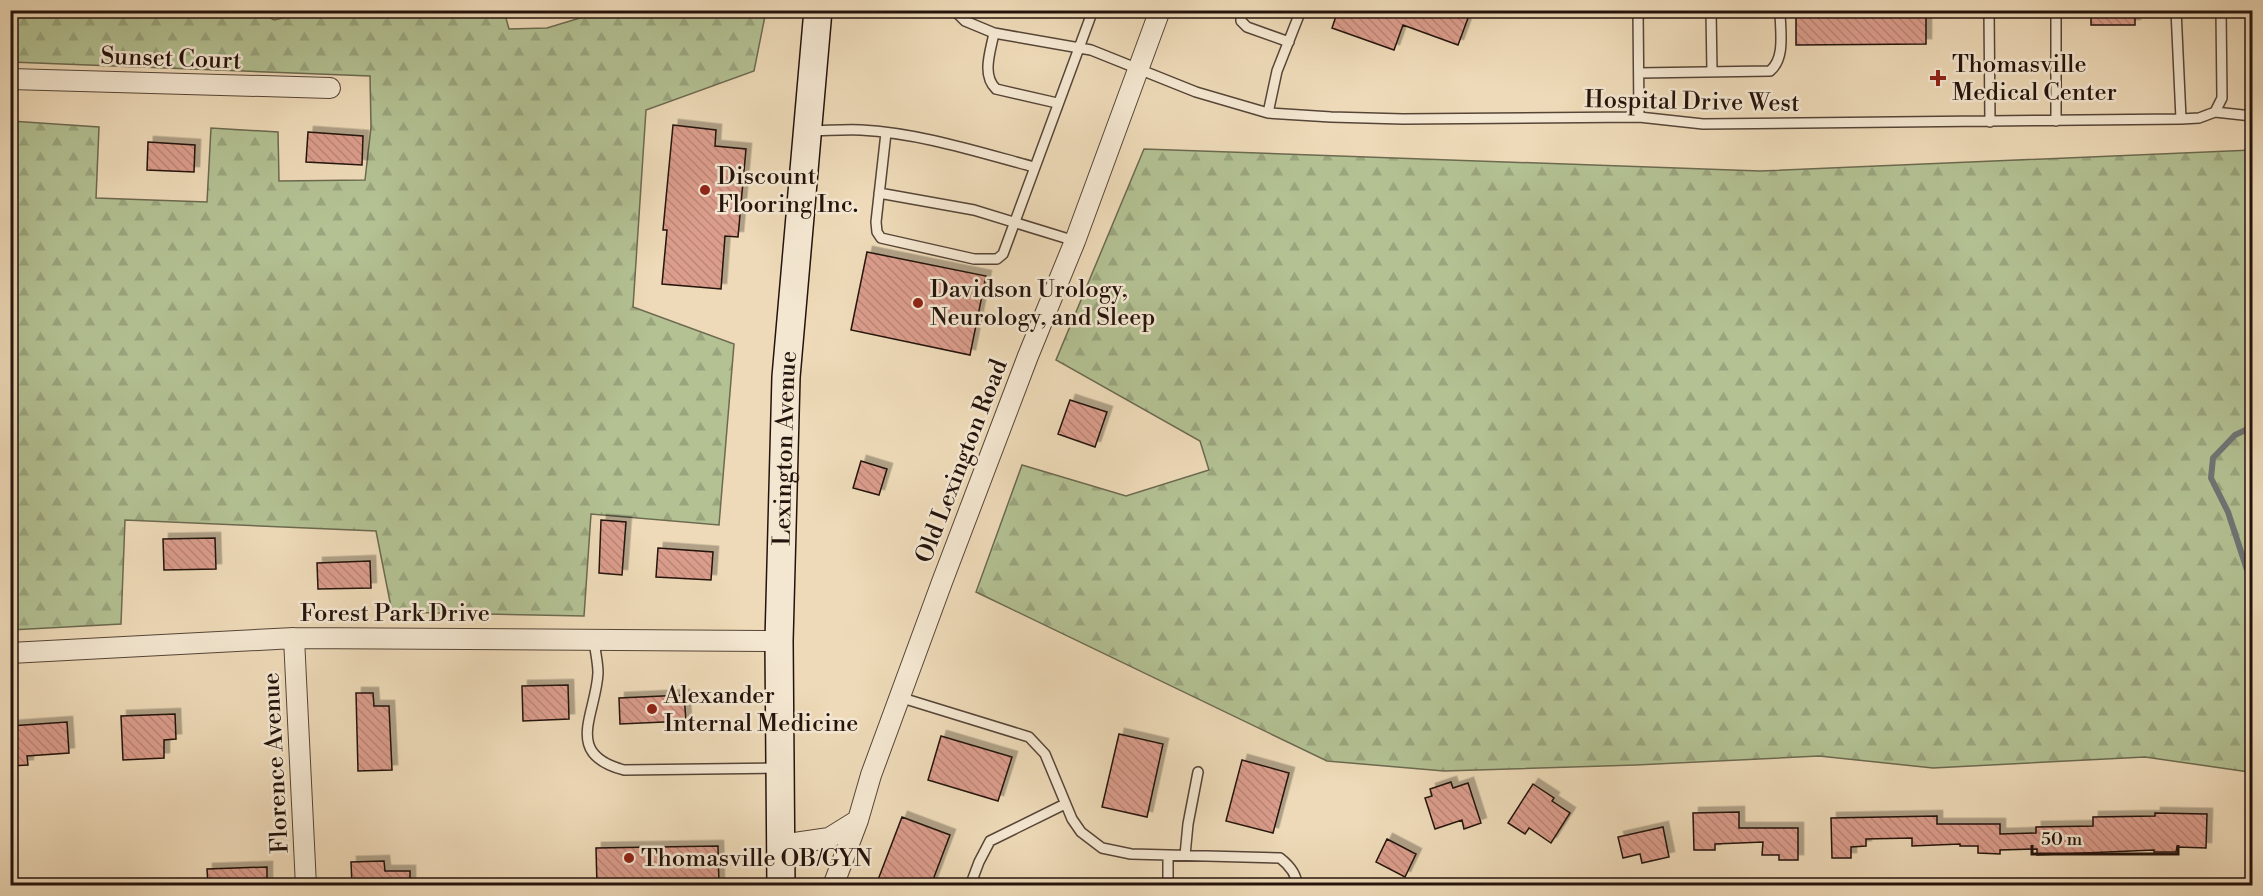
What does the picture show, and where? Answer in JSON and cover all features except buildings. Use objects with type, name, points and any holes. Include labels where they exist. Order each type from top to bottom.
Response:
[{"type":"main road","name":"Lexington Avenue","points":[[781,885],[779,641],[786,377],[818,10]]},
{"type":"street","name":"Old Lexington Road","points":[[833,885],[858,820],[871,775],[899,697],[1016,388],[1075,241],[1160,10]]},
{"type":"street","name":"Sunset Court","points":[[10,79],[330,88]]},
{"type":"street","name":"Forest Park Drive","points":[[10,653],[294,638],[779,641]]},
{"type":"street","name":"Florence Avenue","points":[[294,638],[306,885]]},
{"type":"street","points":[[781,845],[829,838],[858,820]]},
{"type":"lane","name":"Hospital Drive West","points":[[954,10],[965,21],[994,33],[1091,50],[1196,92],[1268,112],[1403,119],[1639,117],[1703,124],[2181,120],[2199,118],[2214,112],[2253,116]]},
{"type":"lane","points":[[886,133],[876,222],[877,232],[881,238],[974,259],[997,260],[1003,254],[1093,10]]},
{"type":"lane","points":[[1241,10],[1241,21],[1247,27],[1289,42]]},
{"type":"lane","points":[[1268,112],[1277,71],[1301,10]]},
{"type":"lane","points":[[1638,10],[1639,117]]},
{"type":"lane","points":[[1711,10],[1712,72]]},
{"type":"lane","points":[[1639,73],[1770,71],[1777,65],[1780,51],[1780,10]]},
{"type":"lane","points":[[1989,10],[1990,122]]},
{"type":"lane","points":[[2056,10],[2056,121]]},
{"type":"lane","points":[[2176,10],[2181,120]]},
{"type":"lane","points":[[2214,112],[2222,98],[2221,10]]},
{"type":"lane","points":[[994,33],[988,72],[991,84],[996,89],[1057,103]]},
{"type":"lane","points":[[807,131],[860,130],[886,133],[947,144],[1034,167]]},
{"type":"lane","points":[[879,193],[974,210],[1075,241]]},
{"type":"lane","points":[[594,640],[598,674],[588,722],[589,743],[595,757],[608,765],[624,770],[780,768]]},
{"type":"lane","points":[[899,697],[1029,736],[1045,754],[1072,819],[1081,832],[1102,848],[1131,854],[1280,858],[1288,864],[1297,879],[1297,885]]},
{"type":"lane","points":[[1185,855],[1188,824],[1198,772]]},
{"type":"lane","points":[[970,885],[990,841],[1065,804]]},
{"type":"lane","points":[[1168,855],[1168,885]]},
{"type":"green space","points":[[319,10],[504,11],[509,29],[547,28],[603,11],[766,11],[754,71],[646,110],[633,307],[734,344],[719,525],[591,514],[584,616],[392,612],[376,531],[125,520],[121,624],[11,630],[11,121],[99,127],[96,198],[207,202],[211,128],[278,132],[279,181],[365,180],[371,127],[370,76],[11,62],[11,11],[259,11],[274,20]]},
{"type":"green space","points":[[1144,149],[1760,171],[2252,150],[2252,778],[2249,772],[2145,757],[1933,768],[1819,756],[1444,771],[1327,761],[976,592],[1022,465],[1126,496],[1209,470],[1200,441],[1056,360]]},
{"type":"waterway","points":[[2252,427],[2235,435],[2213,458],[2211,478],[2228,512],[2252,585]]},
{"type":"place","name":"Thomasville Medical Center","points":[[1938,78]]},
{"type":"place","name":"Discount Flooring Inc.","points":[[705,190]]},
{"type":"place","name":"Davidson Urology, Neurology, and Sleep","points":[[918,303]]},
{"type":"place","name":"Alexander Internal Medicine","points":[[652,709]]},
{"type":"place","name":"Thomasville OB/GYN","points":[[629,858]]}]
